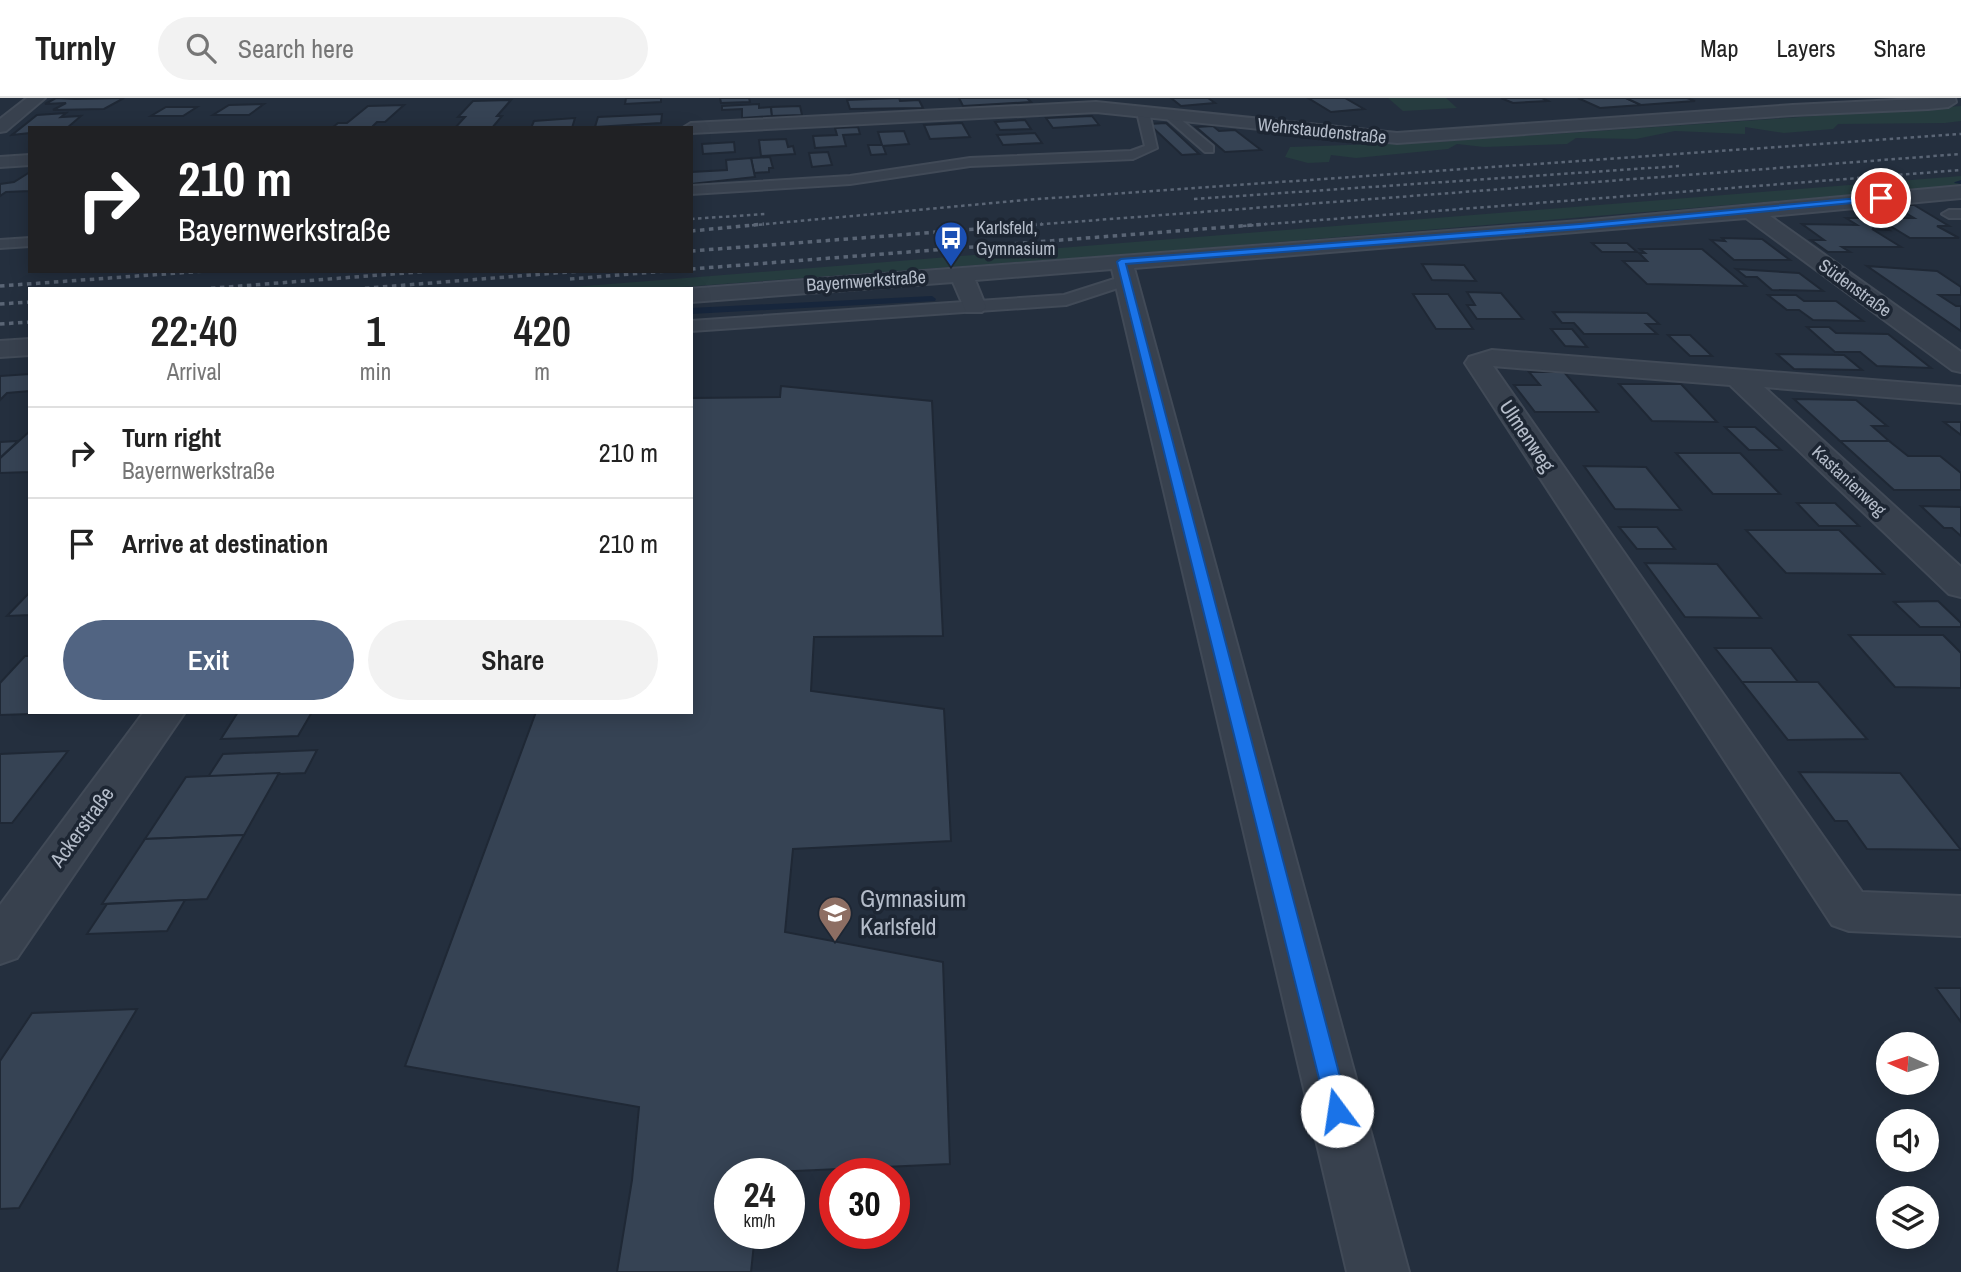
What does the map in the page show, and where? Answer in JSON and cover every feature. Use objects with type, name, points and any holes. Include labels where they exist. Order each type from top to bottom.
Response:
[{"type":"street","points":[[0,127],[37,98]]},
{"type":"street","points":[[941,98],[950,114]]},
{"type":"street","name":"Wehrstaudenstraße","points":[[693,128],[1142,105],[1169,115],[1397,138],[1793,110],[1928,104],[1948,102],[1947,98]]},
{"type":"street","points":[[692,108],[692,126]]},
{"type":"street","points":[[0,162],[28,160]]},
{"type":"street","name":"Bayernwerkstraße","points":[[693,295],[961,274],[1124,271],[1961,192]]},
{"type":"street","name":"Südenstraße","points":[[1750,211],[1961,364]]},
{"type":"street","points":[[1124,271],[1378,1272]]},
{"type":"street","points":[[961,274],[974,307]]},
{"type":"street","points":[[0,349],[28,347]]},
{"type":"street","name":"Ulmenweg","points":[[1961,395],[1492,358],[1478,363],[1849,911],[1961,916]]},
{"type":"street","name":"Kastanienweg","points":[[1736,376],[1961,586]]},
{"type":"street","name":"Ackerstraße","points":[[0,943],[164,714]]},
{"type":"lane","points":[[693,190],[849,180],[970,162],[1133,155],[1151,148],[1142,105]]},
{"type":"lane","points":[[1169,115],[1209,149]]},
{"type":"lane","points":[[0,244],[28,242]]},
{"type":"lane","points":[[693,326],[1066,300],[1124,271]]},
{"type":"green space","points":[[1388,98],[1446,98],[1457,108],[1403,111]]},
{"type":"green space","points":[[1961,106],[1961,121],[1945,123],[1838,124],[1833,129],[1784,133],[1745,127],[1745,134],[1675,131],[1636,139],[1576,138],[1567,144],[1484,147],[1457,144],[1448,149],[1356,158],[1331,155],[1329,162],[1308,163],[1285,157],[1290,147],[1436,142]]},
{"type":"green space","points":[[1961,176],[1961,186],[1194,249],[683,287],[573,287]]},
{"type":"building","points":[[56,98],[124,98],[104,109],[53,110],[66,103],[45,104]]},
{"type":"building","points":[[626,98],[661,98],[661,102],[625,104]]},
{"type":"building","points":[[720,98],[749,98],[750,102],[721,103]]},
{"type":"building","points":[[899,98],[900,101],[919,100],[923,108],[850,109],[847,100]]},
{"type":"building","points":[[959,98],[1027,98],[1031,102],[963,106]]},
{"type":"building","points":[[1171,98],[1208,98],[1215,103],[1181,106]]},
{"type":"building","points":[[1308,98],[1345,98],[1364,109],[1331,112]]},
{"type":"building","points":[[1501,98],[1542,98],[1548,101],[1513,103]]},
{"type":"building","points":[[1578,98],[1626,98],[1641,105],[1600,108]]},
{"type":"building","points":[[1626,98],[1687,98],[1695,101],[1641,105]]},
{"type":"building","points":[[511,100],[497,116],[502,116],[494,126],[457,126],[465,117],[458,117],[473,101]]},
{"type":"building","points":[[264,104],[249,115],[213,115],[229,105]]},
{"type":"building","points":[[759,104],[759,108],[771,107],[772,116],[742,118],[742,109],[722,110],[722,106]]},
{"type":"building","points":[[404,105],[385,122],[377,122],[373,126],[334,126],[347,123],[368,106]]},
{"type":"building","points":[[800,106],[802,115],[772,116],[771,107]]},
{"type":"building","points":[[166,107],[197,107],[183,116],[151,116]]},
{"type":"building","points":[[66,113],[61,117],[81,116],[69,126],[28,126],[28,133],[12,135],[37,115]]},
{"type":"building","points":[[662,114],[661,123],[612,126],[595,126],[598,117]]},
{"type":"building","points":[[1092,116],[1099,125],[1053,128],[1046,118]]},
{"type":"building","points":[[575,118],[573,126],[532,126],[534,121]]},
{"type":"building","points":[[1025,120],[1031,129],[1000,130],[995,122]]},
{"type":"building","points":[[962,123],[970,137],[930,139],[924,125]]},
{"type":"building","points":[[1166,123],[1199,154],[1182,155],[1149,124]]},
{"type":"building","points":[[1213,126],[1219,131],[1235,130],[1261,150],[1225,152],[1196,127]]},
{"type":"building","points":[[858,127],[860,134],[843,135],[846,146],[815,148],[813,136],[837,135],[835,128]]},
{"type":"building","points":[[904,131],[909,144],[883,146],[886,154],[871,155],[868,145],[882,145],[878,132]]},
{"type":"building","points":[[1035,133],[1042,143],[1003,145],[997,135]]},
{"type":"building","points":[[786,139],[788,147],[793,146],[795,154],[761,156],[759,140]]},
{"type":"building","points":[[734,142],[735,152],[703,154],[702,144]]},
{"type":"building","points":[[828,152],[832,165],[812,167],[809,153]]},
{"type":"building","points":[[770,157],[773,168],[769,168],[769,172],[754,173],[751,158]]},
{"type":"building","points":[[751,158],[755,177],[693,184],[693,172],[727,170],[726,160]]},
{"type":"building","points":[[28,173],[28,191],[6,192],[0,196],[0,184],[14,182]]},
{"type":"building","points":[[1892,205],[1914,205],[1949,226],[1937,226],[1959,238],[1910,238],[1877,218],[1914,218]]},
{"type":"building","points":[[1846,218],[1871,218],[1889,230],[1872,229],[1901,247],[1842,247],[1850,252],[1828,252],[1811,240],[1824,240],[1802,224],[1857,225]]},
{"type":"building","points":[[1722,238],[1762,239],[1790,260],[1734,260],[1711,240],[1725,241]]},
{"type":"building","points":[[1592,243],[1627,243],[1637,252],[1602,252]]},
{"type":"building","points":[[1640,249],[1702,249],[1746,286],[1647,284],[1623,261],[1647,261],[1639,253],[1645,253]]},
{"type":"building","points":[[1422,264],[1464,265],[1476,281],[1432,280]]},
{"type":"building","points":[[1867,266],[1937,271],[1961,287],[1961,295],[1939,295],[1956,306],[1961,306],[1961,331]]},
{"type":"building","points":[[1736,269],[1799,273],[1823,291],[1772,290],[1757,277],[1746,277]]},
{"type":"building","points":[[1467,292],[1501,293],[1523,319],[1477,319],[1467,305],[1475,305]]},
{"type":"building","points":[[1413,294],[1448,294],[1473,329],[1436,329]]},
{"type":"building","points":[[1768,295],[1796,295],[1804,301],[1836,301],[1863,321],[1813,320],[1799,310],[1787,310]]},
{"type":"building","points":[[1553,312],[1647,313],[1659,324],[1646,324],[1657,334],[1584,334],[1574,323],[1562,323]]},
{"type":"building","points":[[1807,327],[1829,327],[1836,333],[1888,334],[1931,368],[1877,366],[1860,352],[1835,352]]},
{"type":"building","points":[[1551,329],[1572,329],[1587,347],[1565,346]]},
{"type":"building","points":[[1668,335],[1690,335],[1712,356],[1690,356]]},
{"type":"building","points":[[1777,354],[1844,355],[1862,370],[1794,369]]},
{"type":"building","points":[[1529,372],[1564,372],[1598,412],[1535,412],[1514,385],[1540,385]]},
{"type":"building","points":[[28,374],[28,391],[7,393],[0,400],[0,376]]},
{"type":"building","points":[[1619,384],[1681,384],[1717,422],[1652,421]]},
{"type":"building","name":"Gymnasium Karlsfeld","points":[[781,386],[932,401],[943,636],[814,637],[811,691],[944,709],[951,841],[793,849],[785,932],[943,962],[950,1164],[910,1166],[910,1158],[819,1158],[819,1170],[805,1171],[805,1158],[714,1158],[714,1249],[753,1249],[751,1272],[617,1272],[632,1180],[639,1107],[405,1066],[535,714],[693,714],[693,398],[780,397]]},
{"type":"building","points":[[1794,399],[1856,400],[1887,426],[1872,426],[1889,441],[1840,441]]},
{"type":"building","points":[[1944,422],[1961,422],[1961,435]]},
{"type":"building","points":[[1725,427],[1755,427],[1781,450],[1749,450]]},
{"type":"building","points":[[28,433],[28,472],[0,473],[0,458]]},
{"type":"building","points":[[18,441],[0,458],[0,442]]},
{"type":"building","points":[[1840,441],[1889,441],[1908,456],[1940,456],[1961,473],[1961,490],[1894,490]]},
{"type":"building","points":[[1676,453],[1740,453],[1780,494],[1713,494]]},
{"type":"building","points":[[1584,466],[1646,467],[1681,510],[1615,509]]},
{"type":"building","points":[[1797,503],[1835,503],[1859,526],[1819,526]]},
{"type":"building","points":[[1921,506],[1961,507],[1961,536],[1952,528],[1944,528]]},
{"type":"building","points":[[1619,527],[1657,527],[1675,549],[1637,549]]},
{"type":"building","points":[[1746,530],[1839,530],[1884,574],[1786,573]]},
{"type":"building","points":[[1645,563],[1717,564],[1761,618],[1685,617]]},
{"type":"building","points":[[28,594],[28,615],[7,616]]},
{"type":"building","points":[[1938,601],[1961,623],[1961,627],[1920,627],[1894,602]]},
{"type":"building","points":[[1849,635],[1943,635],[1961,653],[1961,688],[1895,687]]},
{"type":"building","points":[[1715,648],[1771,648],[1798,682],[1742,682]]},
{"type":"building","points":[[28,656],[28,714],[31,714],[0,715],[0,683]]},
{"type":"building","points":[[1742,682],[1818,682],[1867,739],[1788,740]]},
{"type":"building","points":[[237,714],[311,714],[298,736],[221,739]]},
{"type":"building","points":[[317,750],[305,773],[208,777],[223,754]]},
{"type":"building","points":[[68,751],[12,823],[0,823],[0,754]]},
{"type":"building","points":[[1799,772],[1900,773],[1961,850],[1867,849],[1847,821],[1835,821]]},
{"type":"building","points":[[279,773],[244,835],[145,839],[186,777]]},
{"type":"building","points":[[244,835],[207,899],[102,904],[145,839]]},
{"type":"building","points":[[185,900],[167,931],[87,934],[107,904]]},
{"type":"building","points":[[1936,988],[1961,988],[1961,1022]]},
{"type":"building","points":[[137,1009],[19,1208],[0,1209],[0,1061],[32,1013]]},
{"type":"waterway","points":[[1957,183],[1961,182]]},
{"type":"waterway","points":[[693,311],[932,299]]},
{"type":"railway","points":[[745,226],[1025,200],[1961,134]]},
{"type":"railway","points":[[1019,226],[1961,154]]},
{"type":"railway","points":[[1194,199],[1679,166]]},
{"type":"railway","points":[[1243,226],[1961,170]]},
{"type":"railway","points":[[693,219],[765,214]]},
{"type":"railway","points":[[693,231],[764,224]]},
{"type":"railway","points":[[693,251],[1042,224]]},
{"type":"railway","points":[[693,269],[1266,224]]},
{"type":"railway","points":[[0,286],[179,273]]},
{"type":"railway","points":[[227,287],[406,273]]},
{"type":"railway","points":[[381,287],[556,273]]},
{"type":"railway","points":[[570,279],[643,273]]},
{"type":"railway","points":[[0,304],[28,302]]},
{"type":"railway","points":[[0,324],[28,322]]},
{"type":"place","name":"Karlsfeld, Gymnasium","points":[[951,268]]},
{"type":"place","name":"Gymnasium Karlsfeld","points":[[835,943]]},
{"type":"route","points":[[1337,1111],[1121,262],[1580,227],[1881,198]]}]
